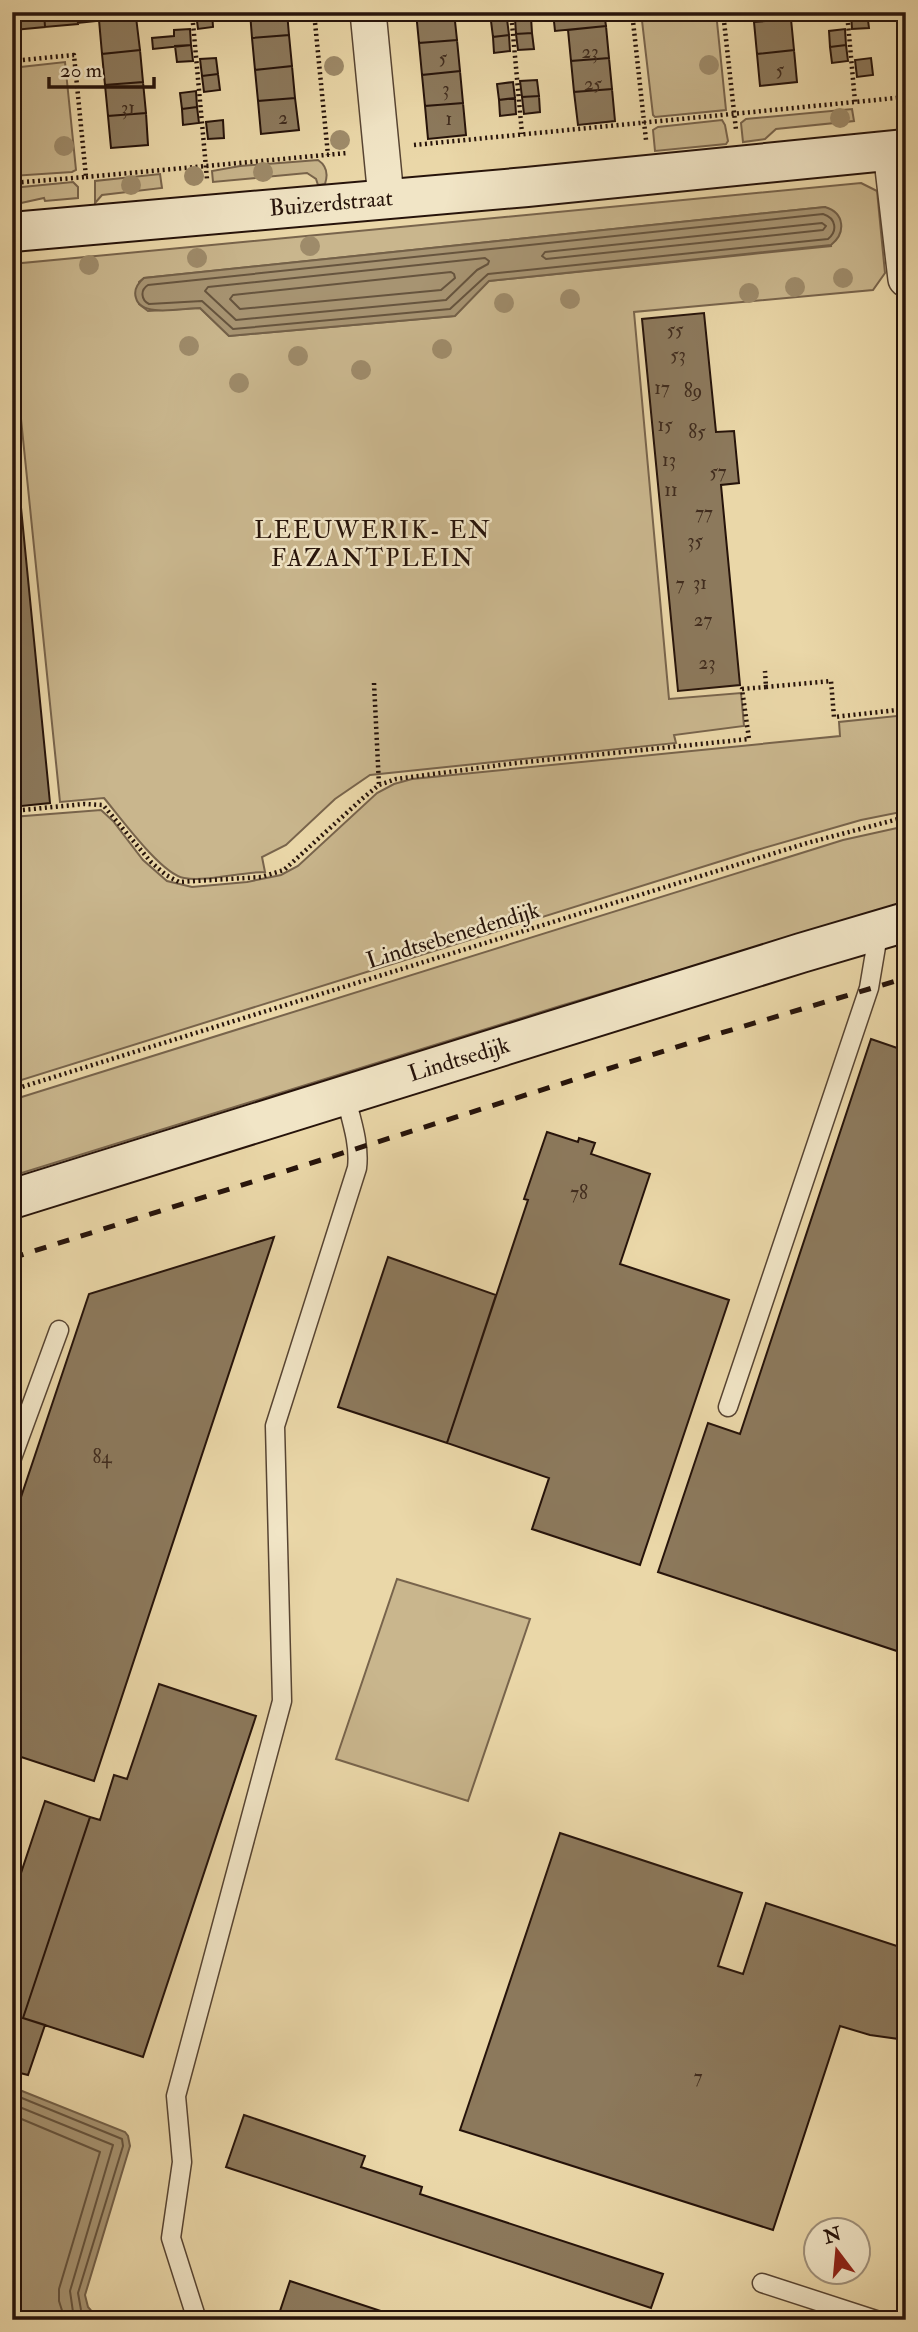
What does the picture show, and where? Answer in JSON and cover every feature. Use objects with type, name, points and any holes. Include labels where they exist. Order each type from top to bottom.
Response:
[{"type":"main road","name":"Buizerdstraat","points":[[12,232],[898,150]]},
{"type":"main road","name":"Lindtsedijk","points":[[12,1199],[892,925]]},
{"type":"street","points":[[368,12],[386,198]]},
{"type":"street","points":[[898,150],[906,279]]},
{"type":"lane","points":[[728,1407],[892,925]]},
{"type":"lane","points":[[197,2320],[171,2238],[182,2162],[176,2096],[282,1701],[275,1426],[357,1168],[356,1139],[345,1095]]},
{"type":"lane","points":[[12,1458],[59,1330]]},
{"type":"lane","points":[[762,2283],[876,2320]]},
{"type":"path","points":[[192,12],[210,214]]},
{"type":"path","points":[[314,12],[328,155]]},
{"type":"path","points":[[511,12],[522,135]]},
{"type":"path","points":[[632,12],[651,174]]},
{"type":"path","points":[[723,12],[734,114]]},
{"type":"path","points":[[847,12],[855,102]]},
{"type":"path","points":[[12,61],[74,55],[86,177]]},
{"type":"path","points":[[12,183],[328,155],[906,97]]},
{"type":"path","points":[[765,671],[766,687]]},
{"type":"path","points":[[12,811],[84,804],[103,806],[151,862],[179,882],[261,877],[284,870],[379,785],[396,779],[427,773],[748,739],[743,689],[831,681],[834,717],[906,709]]},
{"type":"path","points":[[374,683],[379,785]]},
{"type":"path","name":"Lindtsebenedendijk","points":[[12,1090],[794,847],[906,817]]},
{"type":"shaded area","points":[[641,12],[716,12],[726,110],[655,117],[653,115]]},
{"type":"shaded area","points":[[65,62],[76,170],[12,176],[12,68]]},
{"type":"shaded area","points":[[852,109],[854,121],[776,129],[765,139],[743,142],[741,123],[746,119]]},
{"type":"shaded area","points":[[722,120],[728,141],[726,144],[655,151],[653,130],[658,127]]},
{"type":"shaded area","points":[[318,160],[326,171],[325,184],[318,185],[316,179],[307,173],[213,182],[212,171]]},
{"type":"shaded area","points":[[160,174],[162,188],[102,195],[95,203],[95,181]]},
{"type":"shaded area","points":[[73,182],[78,187],[78,198],[45,201],[44,198],[12,205],[12,188]]},
{"type":"shaded area","points":[[861,183],[877,191],[885,273],[873,290],[634,312],[669,699],[741,693],[744,726],[674,735],[676,743],[370,775],[335,799],[286,845],[262,857],[265,872],[193,879],[175,874],[153,856],[104,798],[60,802],[16,370],[12,370],[12,264]],"holes":[[[825,207],[831,246],[488,281],[454,316],[229,336],[200,308],[148,311],[139,304],[139,282],[144,278]]]},
{"type":"shaded area","points":[[906,715],[906,811],[861,820],[750,852],[12,1083],[12,817],[101,810],[113,821],[143,860],[167,881],[192,887],[247,882],[281,875],[298,866],[377,793],[412,779],[840,736],[839,722]]},
{"type":"shaded area","points":[[906,826],[906,903],[560,1006],[12,1176],[12,1100],[843,840]]},
{"type":"shaded area","points":[[397,1579],[530,1619],[468,1801],[336,1759]]},
{"type":"water","points":[[825,207],[840,218],[841,224],[839,235],[831,245],[489,281],[455,316],[229,336],[200,308],[154,310],[139,304],[135,295],[137,286],[144,278]]},
{"type":"water","points":[[12,2087],[125,2132],[128,2136],[130,2146],[85,2295],[88,2307],[99,2320],[12,2320]]},
{"type":"building","points":[[12,12],[44,12],[45,27],[14,30]]},
{"type":"building","points":[[44,12],[77,12],[78,24],[45,27]]},
{"type":"building","points":[[77,12],[94,12],[95,21],[78,23]]},
{"type":"building","points":[[212,12],[213,27],[198,29],[196,13]]},
{"type":"building","points":[[250,12],[287,12],[289,35],[252,38]]},
{"type":"building","points":[[416,12],[454,12],[457,40],[419,43]]},
{"type":"building","points":[[553,12],[604,12],[606,26],[555,31]]},
{"type":"building","points":[[753,12],[790,12],[791,19],[754,22]]},
{"type":"building","points":[[867,12],[869,28],[852,29],[851,13]]},
{"type":"building","points":[[136,17],[140,50],[102,54],[99,20]]},
{"type":"building","points":[[531,17],[532,33],[516,34],[515,18]]},
{"type":"building","points":[[507,19],[509,35],[493,37],[491,21]]},
{"type":"building","points":[[791,19],[794,50],[757,54],[754,22]]},
{"type":"building","points":[[606,26],[609,58],[571,61],[568,30]]},
{"type":"building","points":[[190,29],[191,45],[153,49],[152,38],[174,36],[174,30]]},
{"type":"building","points":[[845,29],[846,45],[830,47],[829,31]]},
{"type":"building","points":[[532,33],[534,49],[518,50],[516,34]]},
{"type":"building","points":[[289,35],[292,66],[255,70],[252,38]]},
{"type":"building","points":[[509,35],[510,51],[494,53],[493,37]]},
{"type":"building","points":[[457,40],[460,71],[422,75],[419,43]]},
{"type":"building","points":[[191,45],[193,61],[177,62],[175,46]]},
{"type":"building","points":[[846,45],[848,61],[832,63],[830,47]]},
{"type":"building","points":[[140,50],[143,82],[105,85],[102,54]]},
{"type":"building","points":[[794,50],[797,82],[760,86],[757,54]]},
{"type":"building","points":[[216,58],[218,74],[202,76],[200,59]]},
{"type":"building","points":[[609,58],[612,89],[574,92],[571,61]]},
{"type":"building","points":[[871,58],[873,75],[857,77],[855,60]]},
{"type":"building","points":[[292,66],[295,98],[258,101],[255,70]]},
{"type":"building","points":[[460,71],[463,103],[425,106],[422,75]]},
{"type":"building","points":[[218,74],[220,90],[204,92],[202,76]]},
{"type":"building","points":[[537,80],[539,96],[522,97],[520,81]]},
{"type":"building","points":[[143,82],[146,113],[108,116],[105,85]]},
{"type":"building","points":[[513,82],[515,98],[499,100],[497,84]]},
{"type":"building","points":[[612,89],[615,121],[578,125],[574,92]]},
{"type":"building","points":[[196,91],[197,107],[182,109],[180,93]]},
{"type":"building","points":[[539,96],[540,112],[524,114],[522,97]]},
{"type":"building","points":[[295,98],[299,130],[261,134],[258,101]]},
{"type":"building","points":[[515,98],[516,114],[500,116],[499,100]]},
{"type":"building","points":[[463,103],[466,135],[428,139],[425,106]]},
{"type":"building","points":[[197,107],[199,123],[183,125],[182,109]]},
{"type":"building","points":[[146,113],[148,145],[111,148],[108,116]]},
{"type":"building","points":[[223,120],[224,138],[208,139],[206,122]]},
{"type":"building","points":[[704,313],[716,432],[734,431],[739,483],[721,485],[740,685],[678,691],[642,319]]},
{"type":"building","points":[[12,416],[50,803],[12,807]]},
{"type":"building","points":[[871,1039],[906,1051],[906,1654],[658,1572],[708,1423],[740,1434]]},
{"type":"building","points":[[547,1132],[578,1142],[579,1138],[595,1143],[591,1154],[650,1174],[620,1264],[729,1300],[640,1565],[532,1529],[549,1478],[447,1443],[528,1200],[524,1199]]},
{"type":"building","points":[[274,1237],[94,1781],[12,1754],[12,1524],[89,1294]]},
{"type":"building","points":[[388,1257],[496,1295],[447,1443],[338,1407]]},
{"type":"building","points":[[159,1684],[256,1716],[143,2057],[23,2018],[90,1817],[100,1820],[114,1775],[127,1779]]},
{"type":"building","points":[[45,1801],[90,1817],[23,2018],[45,2025],[28,2075],[12,2071],[12,1900]]},
{"type":"building","points":[[560,1833],[742,1893],[718,1966],[743,1974],[766,1903],[906,1949],[906,2040],[870,2035],[840,2026],[773,2230],[460,2130]]},
{"type":"building","points":[[244,2115],[365,2156],[361,2167],[422,2187],[420,2194],[663,2274],[651,2308],[226,2167]]},
{"type":"building","points":[[290,2281],[408,2320],[277,2320]]},
{"type":"railway","points":[[12,1258],[721,1033],[906,978]]},
{"type":"district","name":"LEEUWERIK- EN FAZANTPLEIN","points":[[373,544]]}]
